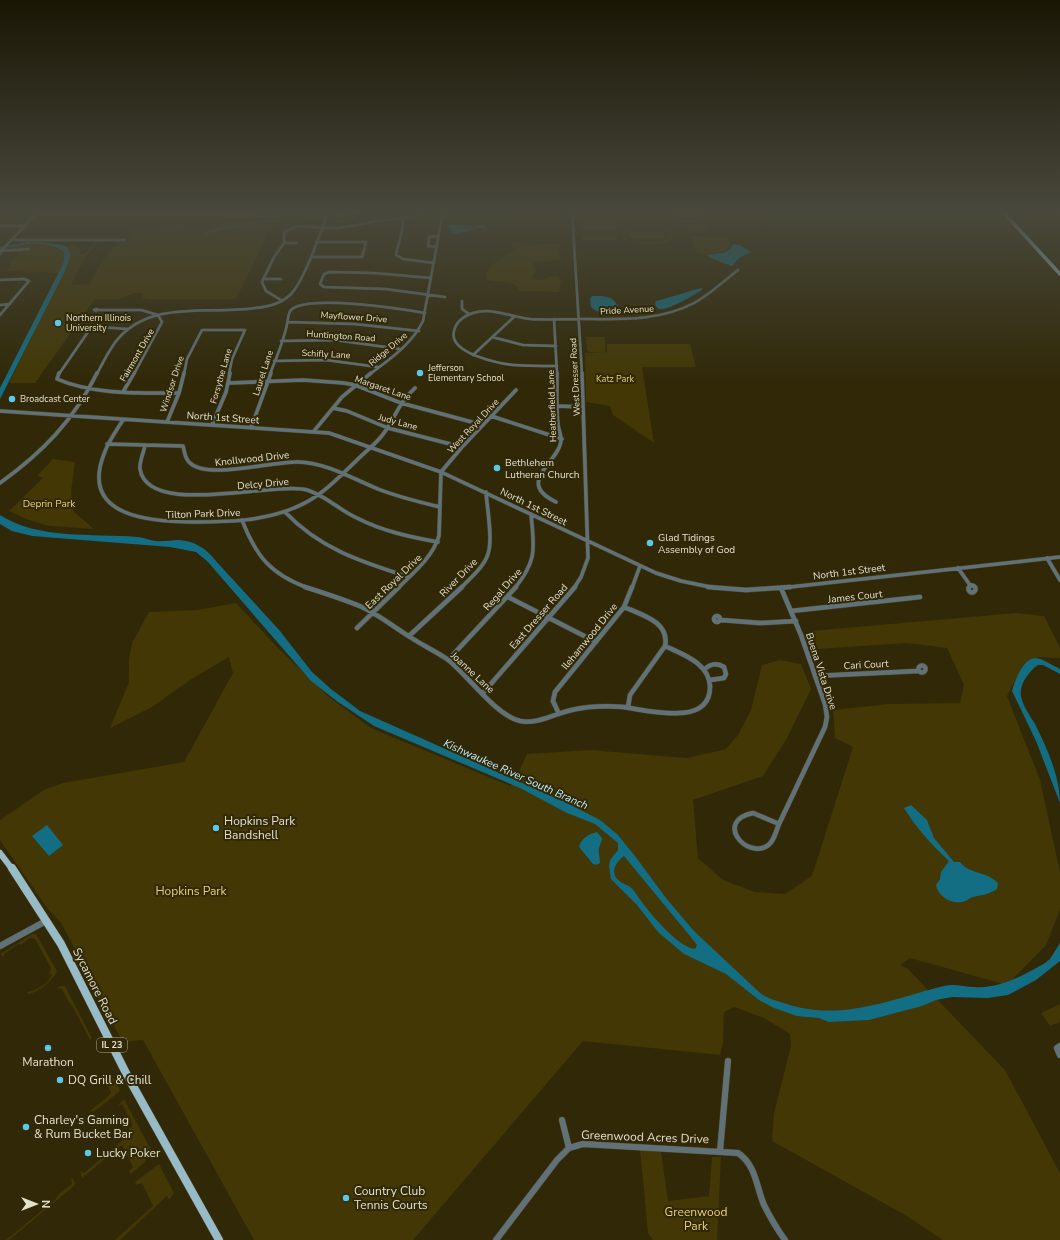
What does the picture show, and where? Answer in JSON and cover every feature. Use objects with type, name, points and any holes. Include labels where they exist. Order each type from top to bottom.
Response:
[{"type":"main road","name":"Sycamore Road","points":[[0,853],[46,921],[70,962],[128,1078],[219,1240]]},
{"type":"street","points":[[268,269],[262,285],[266,291],[281,300]]},
{"type":"street","points":[[0,483],[24,465],[72,416],[90,388],[103,362],[118,340],[128,329],[142,321],[158,315],[189,310],[248,310],[266,306],[281,300],[298,288],[306,269]]},
{"type":"street","name":"Ridge Drive","points":[[314,431],[355,385],[400,349],[418,331],[425,313],[433,269]]},
{"type":"street","name":"West Dresser Road","points":[[576,269],[588,542]]},
{"type":"street","name":"Pride Avenue","points":[[469,314],[490,311],[531,319],[641,318],[672,312],[695,303],[737,271]]},
{"type":"street","points":[[431,278],[360,272],[328,272],[324,274],[320,284],[324,287],[428,294],[445,297]]},
{"type":"street","points":[[0,280],[24,279],[29,280],[29,282],[0,315]]},
{"type":"street","points":[[263,279],[281,279]]},
{"type":"street","points":[[462,301],[462,309],[469,314],[457,324],[453,337],[458,346],[473,355],[511,365],[557,366]]},
{"type":"street","points":[[0,304],[10,304]]},
{"type":"street","name":"Laurel Lane","points":[[251,428],[291,310],[304,304],[361,305],[425,313]]},
{"type":"street","name":"Fairmont Drive","points":[[98,310],[141,310],[158,315],[162,322],[162,325],[123,392]]},
{"type":"street","points":[[473,355],[515,316]]},
{"type":"street","name":"Heatherfield Lane","points":[[554,319],[557,366],[558,428],[562,439],[557,453],[540,474],[538,482],[545,496],[556,502]]},
{"type":"street","name":"Mayflower Drive","points":[[288,322],[359,323],[418,331]]},
{"type":"street","points":[[128,329],[99,327],[90,329],[57,376],[57,379],[90,388],[123,392],[179,393]]},
{"type":"street","name":"Windsor Drive","points":[[167,422],[179,393],[187,359],[202,330],[245,330]]},
{"type":"street","name":"Forsythe Lane","points":[[212,425],[228,383],[232,359],[245,330]]},
{"type":"street","points":[[492,337],[523,345],[556,346]]},
{"type":"street","name":"Huntington Road","points":[[281,341],[335,340],[400,349]]},
{"type":"street","name":"Schifly Lane","points":[[274,361],[326,360],[378,367]]},
{"type":"street","name":"Margaret Lane","points":[[228,383],[314,380],[355,385],[401,403],[483,425]]},
{"type":"street","name":"Tilton Park Drive","points":[[123,420],[107,444],[99,464],[98,484],[106,499],[122,512],[137,518],[158,522],[242,520],[285,512],[319,495],[370,448],[388,428],[401,403],[415,388]]},
{"type":"street","name":"West Royal Drive","points":[[441,472],[462,447],[516,390]]},
{"type":"street","points":[[558,406],[583,406]]},
{"type":"street","name":"Judy Lane","points":[[333,408],[351,413],[388,428],[432,438],[462,447]]},
{"type":"street","name":"North 1st Street","points":[[0,411],[314,431],[334,435],[441,472],[486,492],[588,542],[672,579],[711,588],[742,590],[781,588],[1060,557]]},
{"type":"street","points":[[491,416],[562,439]]},
{"type":"street","points":[[107,444],[145,445]]},
{"type":"street","name":"Knollwood Drive","points":[[145,445],[184,446],[185,456],[188,462],[194,466],[205,469],[219,470],[292,461],[321,464],[345,472],[387,493],[415,502],[440,507]]},
{"type":"street","name":"Delcy Drive","points":[[145,445],[140,460],[142,478],[153,488],[166,493],[226,494],[284,487],[301,489],[319,495],[346,513],[371,524],[396,533],[438,542]]},
{"type":"street","name":"East Royal Drive","points":[[357,628],[429,557],[438,542],[440,530],[441,472]]},
{"type":"street","name":"River Drive","points":[[409,636],[485,561],[488,551],[486,492]]},
{"type":"street","points":[[285,512],[307,532],[336,550],[360,562],[409,577]]},
{"type":"street","name":"Regal Drive","points":[[448,660],[508,597],[523,579],[531,563],[534,546],[531,514]]},
{"type":"street","name":"Joanne Lane","points":[[242,520],[257,552],[275,571],[294,582],[361,606],[372,612],[448,660],[484,693],[504,714],[517,720],[535,721],[559,714],[595,707],[628,707],[676,714],[688,713],[702,706],[707,700],[710,689],[710,680]]},
{"type":"street","name":"East Dresser Road","points":[[484,693],[573,590],[581,577],[588,558],[588,542]]},
{"type":"street","points":[[1047,558],[1060,580]]},
{"type":"street","name":"Ilehamwood Drive","points":[[559,714],[553,699],[555,692],[624,607],[640,566]]},
{"type":"street","points":[[958,568],[970,585]]},
{"type":"street","name":"Buena Vista Drive","points":[[779,824],[761,816],[749,814],[739,818],[735,825],[735,832],[738,839],[751,848],[759,848],[769,844],[779,824],[826,722],[826,708],[796,621],[781,588]]},
{"type":"street","points":[[508,597],[596,642]]},
{"type":"street","name":"James Court","points":[[792,611],[920,597]]},
{"type":"street","points":[[624,607],[662,627],[667,636],[665,646],[630,695],[628,707]]},
{"type":"street","points":[[721,620],[760,623],[796,621]]},
{"type":"street","points":[[665,646],[693,660],[704,670],[710,680],[724,678],[726,674],[724,667],[719,664],[710,664],[704,670]]},
{"type":"street","name":"Cari Court","points":[[815,676],[918,671]]},
{"type":"street","points":[[0,946],[46,921]]},
{"type":"street","points":[[1060,1046],[1057,1048],[1060,1055]]},
{"type":"street","points":[[720,1151],[728,1062]]},
{"type":"street","points":[[562,1120],[569,1148]]},
{"type":"street","name":"Greenwood Acres Drive","points":[[496,1240],[557,1160],[569,1148],[583,1144],[601,1144],[738,1153],[748,1161],[754,1172],[764,1202],[784,1240]]},
{"type":"green space","points":[[8,269],[61,269],[59,273],[7,271]]},
{"type":"green space","points":[[65,269],[79,269],[71,285],[90,284],[98,269],[251,269],[236,299],[148,299],[143,298],[142,293],[134,293],[120,299],[95,299],[35,383],[9,383]]},
{"type":"green space","points":[[489,269],[535,269],[536,271],[531,278],[535,280],[558,276],[561,281],[559,292],[519,291],[517,287],[510,283],[487,280],[485,273]]},
{"type":"green space","points":[[586,337],[605,337],[605,352],[589,352],[587,350]]},
{"type":"green space","name":"Katz Park","points":[[607,344],[690,344],[696,367],[642,367],[654,443],[613,415],[610,406],[586,402],[585,353],[607,352]]},
{"type":"green space","name":"Deprin Park","points":[[53,459],[75,462],[71,492],[73,511],[94,529],[49,526],[26,519],[9,511],[43,478],[37,476]]},
{"type":"green space","name":"Hopkins Park","points":[[236,603],[278,648],[329,697],[371,728],[510,786],[516,778],[527,754],[590,750],[687,758],[726,749],[738,735],[751,710],[762,665],[780,660],[801,664],[811,689],[787,738],[763,776],[693,800],[698,858],[723,880],[755,892],[785,894],[812,876],[853,747],[835,738],[833,710],[889,704],[960,703],[964,685],[947,648],[907,643],[818,649],[811,631],[1016,613],[1044,616],[1060,648],[1060,658],[1039,657],[1023,666],[1007,696],[1040,780],[1060,872],[1060,910],[1046,945],[1007,985],[910,958],[900,965],[908,969],[1005,1070],[1060,1173],[1060,1240],[943,1240],[905,1215],[772,1141],[774,1113],[791,1046],[790,1034],[764,1018],[734,1007],[724,1012],[723,1043],[720,1055],[583,1041],[413,1240],[254,1240],[143,1040],[123,1042],[86,976],[73,945],[61,923],[47,908],[0,840],[0,820],[44,790],[63,783],[184,762],[233,673],[229,657],[190,680],[152,707],[110,728],[129,682],[129,659],[132,643],[149,612],[197,610]]},
{"type":"green space","points":[[32,934],[36,934],[57,971],[45,986],[28,994],[27,992],[38,989],[45,984],[52,975],[49,974],[51,968],[35,939],[30,938],[21,945],[18,944],[4,954],[4,957],[0,954]]},
{"type":"green space","points":[[59,986],[65,986],[92,1038],[90,1040],[73,1007],[61,988],[57,989]]},
{"type":"green space","points":[[1060,1004],[1060,1022],[1050,1026],[1041,1013]]},
{"type":"green space","points":[[107,1076],[112,1076],[120,1090],[119,1092],[96,1110],[91,1112],[91,1110],[111,1093],[106,1081],[99,1086],[97,1085],[99,1081]]},
{"type":"green space","points":[[124,1099],[151,1150],[145,1162],[131,1174],[129,1171],[133,1167],[122,1145],[82,1178],[80,1171],[84,1173],[131,1133],[129,1129],[133,1125],[122,1104],[117,1107]]},
{"type":"green space","name":"Greenwood Park","points":[[640,1150],[661,1151],[668,1201],[709,1196],[712,1157],[721,1157],[717,1240],[653,1240],[648,1233]]},
{"type":"green space","points":[[159,1164],[174,1193],[169,1200],[167,1196],[120,1240],[115,1240],[153,1206],[142,1183],[136,1185],[135,1182]]},
{"type":"green space","points":[[71,1178],[75,1184],[74,1186],[9,1240],[6,1240],[55,1200],[58,1195],[72,1184]]},
{"type":"water","points":[[61,269],[66,269],[0,399],[0,388]]},
{"type":"water","points":[[701,288],[703,289],[694,295],[669,307],[659,309],[655,304],[656,301]]},
{"type":"water","points":[[592,296],[603,296],[610,298],[616,303],[620,313],[608,314],[594,309],[591,307],[590,299]]},
{"type":"water","points":[[0,515],[15,523],[49,532],[139,537],[153,541],[179,540],[190,542],[204,549],[280,631],[312,672],[331,689],[360,711],[567,803],[600,820],[617,834],[666,898],[694,931],[759,992],[776,1001],[807,1009],[827,1011],[847,1010],[866,1007],[948,985],[984,987],[1003,983],[1045,963],[1050,959],[1060,943],[1060,961],[1036,980],[1008,995],[988,998],[952,997],[936,1000],[922,1006],[869,1020],[829,1022],[819,1018],[797,1016],[774,1008],[759,1000],[726,974],[684,954],[658,932],[637,905],[611,879],[609,866],[610,860],[618,850],[618,843],[595,824],[567,813],[520,788],[374,726],[338,702],[311,681],[208,562],[196,552],[170,547],[32,536],[12,531],[0,524]],"holes":[[[624,856],[697,945],[695,949],[687,947],[670,934],[632,889],[617,879],[614,870],[618,862]]]},
{"type":"water","points":[[1034,658],[1041,659],[1060,669],[1060,674],[1043,665],[1038,665],[1025,679],[1021,688],[1021,696],[1023,704],[1040,733],[1052,763],[1058,783],[1060,803],[1036,741],[1012,691],[1022,667]]},
{"type":"water","points":[[911,805],[927,820],[934,838],[954,862],[960,862],[968,869],[994,879],[998,883],[997,889],[963,902],[953,902],[942,896],[936,885],[940,879],[941,872],[949,861],[936,849],[904,808]]},
{"type":"water","points":[[47,825],[63,845],[49,856],[32,836]]},
{"type":"water","points":[[597,832],[602,838],[602,841],[599,847],[600,863],[596,865],[593,864],[579,847],[585,837]]},
{"type":"place","name":"Northern Illinois University","points":[[58,323]]},
{"type":"place","name":"Jefferson Elementary School","points":[[420,373]]},
{"type":"place","name":"Broadcast Center","points":[[12,399]]},
{"type":"place","name":"Bethlehem Lutheran Church","points":[[497,468]]},
{"type":"place","name":"Glad Tidings Assembly of God","points":[[650,543]]},
{"type":"place","name":"Hopkins Park Bandshell","points":[[216,828]]},
{"type":"place","name":"Marathon","points":[[48,1048]]},
{"type":"place","name":"DQ Grill & Chill","points":[[60,1080]]},
{"type":"place","name":"Charley's Gaming & Rum Bucket Bar","points":[[26,1127]]},
{"type":"place","name":"Lucky Poker","points":[[88,1153]]},
{"type":"place","name":"Country Club Tennis Courts","points":[[346,1198]]},
{"type":"water label","name":"Kishwaukee River South Branch","points":[[516,774]]}]
